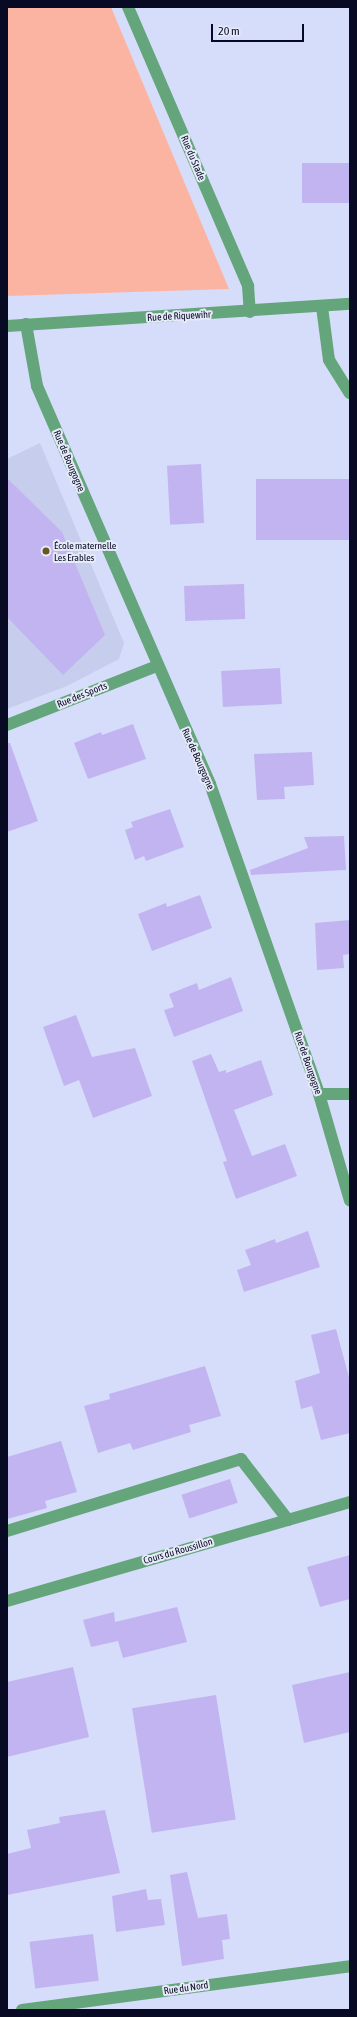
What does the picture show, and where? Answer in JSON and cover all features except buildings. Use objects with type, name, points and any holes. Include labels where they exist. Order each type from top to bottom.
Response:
[{"type":"street","name":"Rue du Stade","points":[[128,7],[248,286],[250,312]]},
{"type":"street","name":"Rue de Riquewihr","points":[[7,326],[250,312],[350,304]]},
{"type":"street","points":[[322,307],[329,360],[350,393]]},
{"type":"street","name":"Rue de Bourgogne","points":[[26,324],[37,386],[156,666],[210,784],[319,1094],[350,1202]]},
{"type":"street","name":"Rue des Sports","points":[[7,725],[156,666]]},
{"type":"street","points":[[319,1094],[350,1094]]},
{"type":"street","points":[[7,1531],[241,1458],[288,1520]]},
{"type":"street","name":"Cours du Roussillon","points":[[7,1601],[350,1502]]},
{"type":"street","name":"Rue du Nord","points":[[22,2010],[350,1966]]},
{"type":"shaded area","points":[[7,7],[111,7],[229,289],[7,296]]},
{"type":"shaded area","name":"École maternelle Les Erables","points":[[40,443],[124,643],[119,659],[67,686],[7,709],[7,459]]},
{"type":"place","name":"École maternelle Les Erables","points":[[46,551]]}]
